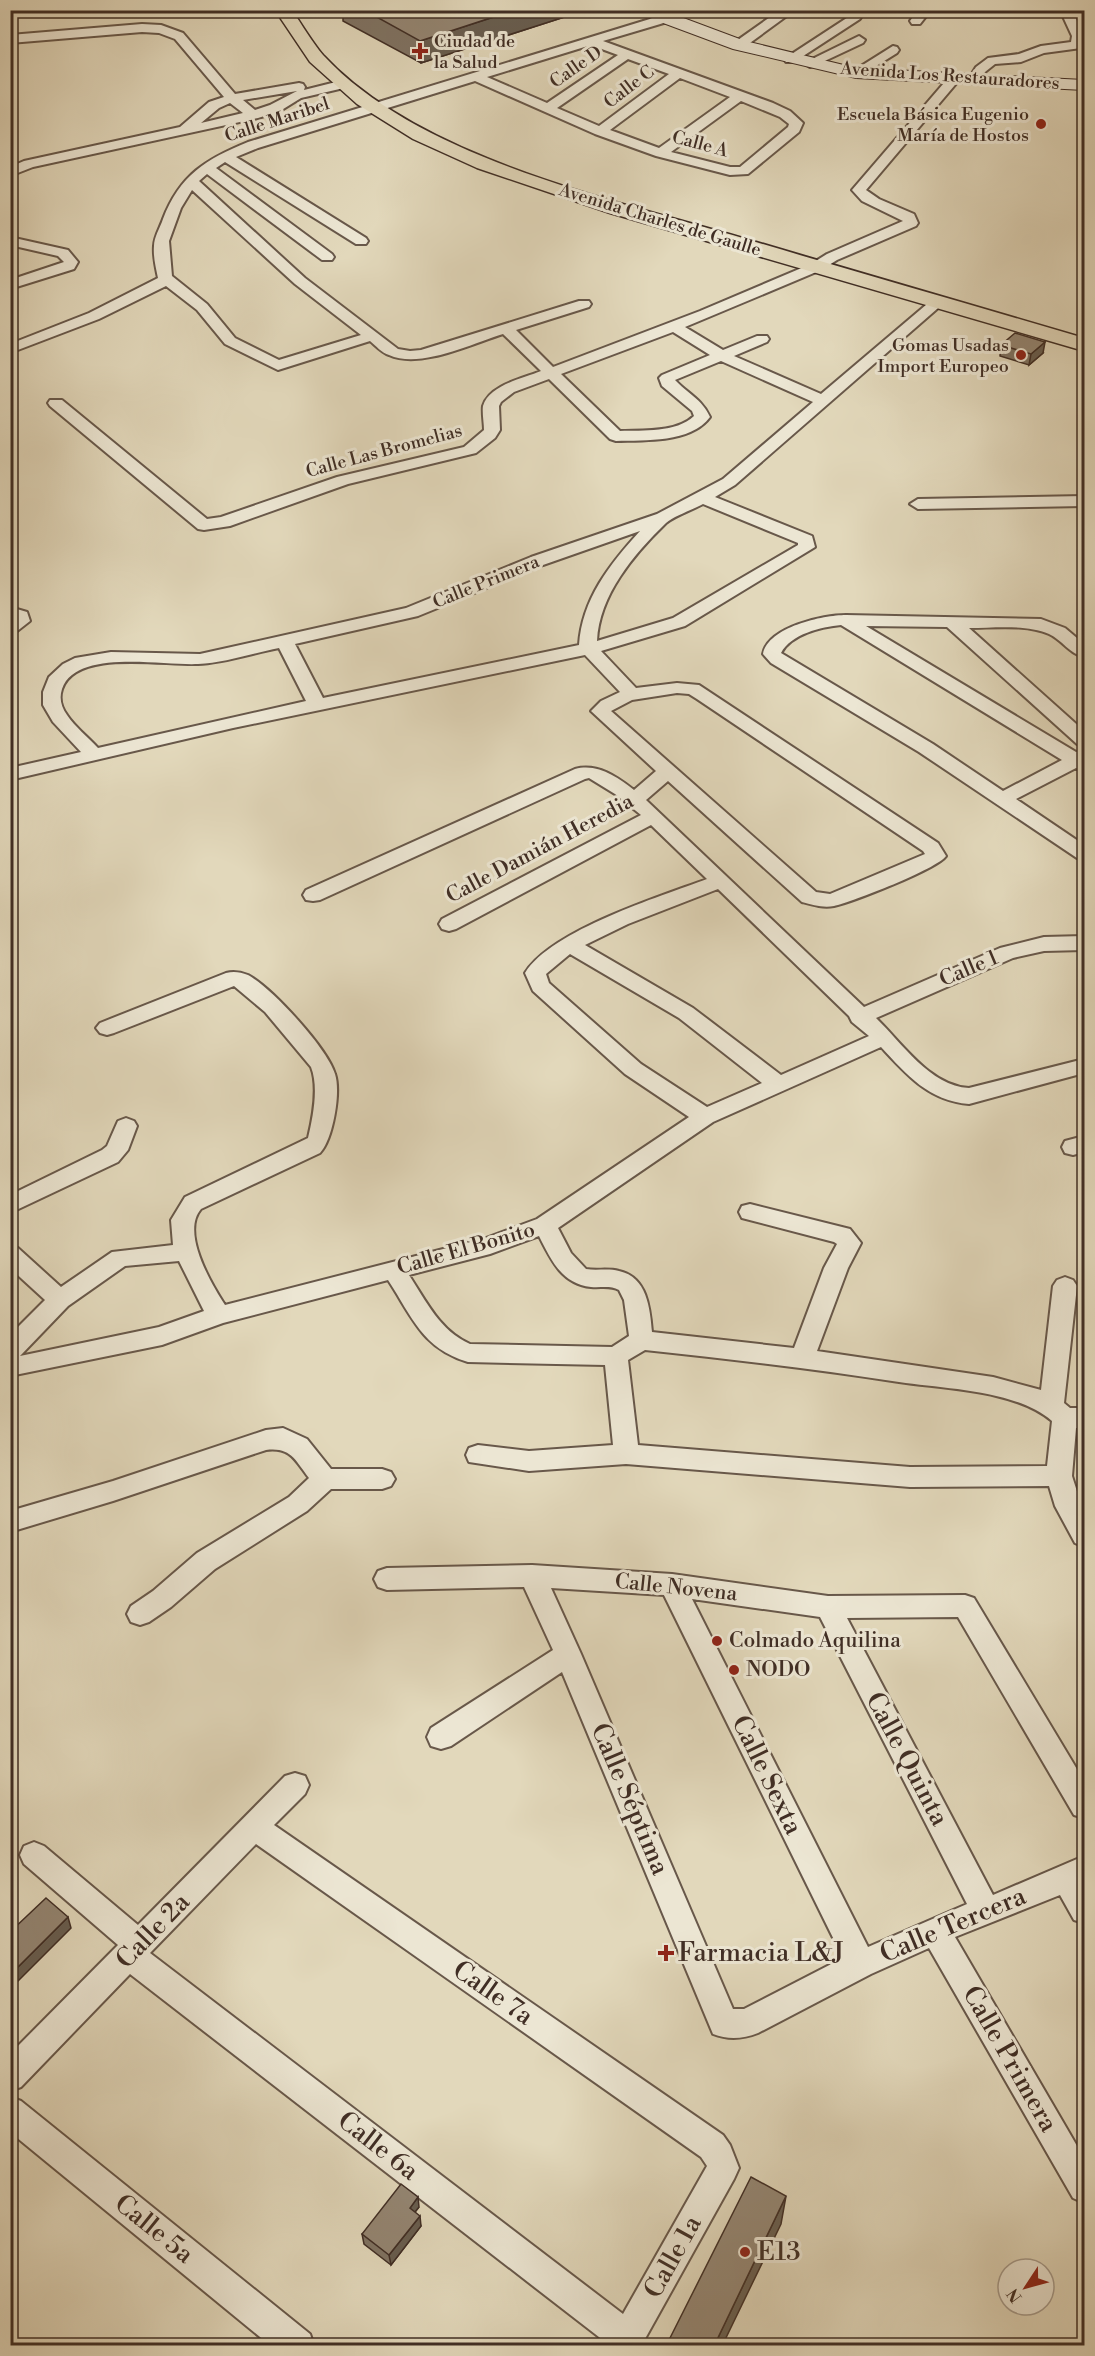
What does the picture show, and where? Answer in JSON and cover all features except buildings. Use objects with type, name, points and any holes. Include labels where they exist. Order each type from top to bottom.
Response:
[{"type":"main road","name":"Avenida Charles de Gaulle","points":[[283,10],[291,27],[340,82],[383,105],[426,136],[497,169],[824,262],[1084,331]]},
{"type":"main road","name":"Avenida Charles de Gaulle","points":[[300,10],[328,48],[383,105]]},
{"type":"main road","name":"Avenida Charles de Gaulle","points":[[824,262],[938,302],[1084,345]]},
{"type":"street","name":"Avenida Los Restauradores","points":[[645,10],[663,19],[739,45],[856,73],[1084,85]]},
{"type":"street","points":[[739,45],[789,10]]},
{"type":"street","points":[[916,21],[925,10]]},
{"type":"street","points":[[974,80],[980,70],[992,61],[1021,58],[1041,50],[1077,45],[1078,36],[1066,10]]},
{"type":"street","points":[[790,59],[856,16]]},
{"type":"street","name":"Calle Maribel","points":[[166,280],[161,244],[174,205],[191,181],[206,167],[225,156],[663,19]]},
{"type":"street","points":[[10,39],[161,29],[179,36],[232,98],[254,115]]},
{"type":"street","points":[[810,63],[859,40]]},
{"type":"street","name":"Calle A","points":[[476,77],[600,131],[661,153],[730,171],[743,171],[794,129],[796,123],[785,114],[741,95],[591,41]]},
{"type":"street","points":[[856,73],[893,50]]},
{"type":"street","name":"Calle D","points":[[547,109],[626,54]]},
{"type":"street","name":"Calle C","points":[[600,131],[678,73]]},
{"type":"street","name":"Calle Las Bromelias","points":[[56,403],[204,525],[224,522],[344,480],[470,450],[486,439],[492,430],[491,406],[495,399],[509,389],[674,326],[910,223],[909,218],[901,212],[866,198],[859,190],[954,79]]},
{"type":"street","points":[[185,129],[214,105],[232,98],[340,82]]},
{"type":"street","points":[[10,172],[28,164],[254,115],[275,108],[297,95],[340,82]]},
{"type":"street","points":[[661,153],[741,95]]},
{"type":"street","points":[[225,156],[361,241]]},
{"type":"street","points":[[206,167],[327,257]]},
{"type":"street","points":[[191,181],[300,281],[393,352],[410,356],[584,304]]},
{"type":"street","points":[[10,241],[63,253],[71,262],[69,266],[10,285]]},
{"type":"street","points":[[10,349],[94,316],[166,280],[203,308],[231,341],[275,365],[372,336]]},
{"type":"street","name":"Calle Primera","points":[[95,755],[59,718],[52,705],[52,692],[58,677],[69,668],[81,662],[111,657],[193,660],[400,616],[537,561],[663,518],[729,482],[821,400],[938,302]]},
{"type":"street","points":[[674,326],[722,356],[821,400]]},
{"type":"street","points":[[506,329],[616,436],[646,435],[689,428],[698,423],[702,417],[695,403],[666,380],[762,339]]},
{"type":"street","points":[[10,774],[317,704],[651,633],[679,622],[807,547],[806,540],[702,498]]},
{"type":"street","points":[[918,504],[1084,501]]},
{"type":"street","points":[[633,695],[588,648],[591,617],[608,584],[634,545],[663,518]]},
{"type":"street","points":[[10,612],[21,616],[21,621],[10,628]]},
{"type":"street","points":[[843,620],[1082,760]]},
{"type":"street","points":[[1084,652],[1059,632],[1041,624],[843,620],[824,621],[801,627],[773,648],[772,654],[1004,798],[1084,854]]},
{"type":"street","points":[[953,623],[1084,740]]},
{"type":"street","points":[[284,641],[317,704]]},
{"type":"street","points":[[677,688],[693,689],[931,847],[936,856],[926,863],[832,900],[809,897],[600,711],[606,704],[633,695],[677,688]]},
{"type":"street","points":[[1004,798],[1082,760]]},
{"type":"street","points":[[313,895],[582,773],[593,772],[634,800],[721,881],[859,1017],[920,1074],[946,1094],[957,1097],[969,1096],[1084,1066]]},
{"type":"street","points":[[634,800],[667,772]]},
{"type":"street","name":"Calle Damián Heredia","points":[[449,924],[652,817]]},
{"type":"street","points":[[705,1117],[633,1069],[540,986],[536,973],[543,963],[599,930],[721,881]]},
{"type":"street","name":"Calle 1","points":[[859,1017],[1006,952],[1044,944],[1084,943]]},
{"type":"street","points":[[571,946],[686,1013],[778,1084]]},
{"type":"street","points":[[107,1028],[233,978],[238,979],[266,1002],[303,1040],[325,1075],[322,1128],[319,1139],[312,1147],[193,1203],[184,1213],[182,1223],[188,1252],[201,1289],[219,1315]]},
{"type":"street","name":"Calle El Bonito","points":[[10,1367],[162,1336],[219,1315],[490,1245],[545,1225],[705,1117],[883,1038]]},
{"type":"street","points":[[10,1205],[110,1156],[117,1150],[126,1126]]},
{"type":"street","points":[[750,1212],[842,1234],[849,1243],[836,1268],[802,1358]]},
{"type":"street","points":[[545,1225],[575,1274],[587,1279],[616,1278],[626,1282],[633,1291],[641,1340]]},
{"type":"street","points":[[10,1351],[60,1300],[120,1258],[188,1252]]},
{"type":"street","points":[[10,1254],[60,1300]]},
{"type":"street","points":[[394,1270],[435,1333],[449,1345],[468,1353],[616,1356],[641,1340],[705,1349],[802,1358],[993,1386],[1035,1398],[1067,1414]]},
{"type":"street","points":[[1065,1286],[1067,1414],[1059,1476],[1068,1506],[1084,1536]]},
{"type":"street","points":[[616,1356],[626,1455]]},
{"type":"street","points":[[10,1522],[266,1440],[283,1438],[297,1446],[325,1479]]},
{"type":"street","points":[[478,1455],[529,1461],[626,1455],[910,1477],[1059,1476]]},
{"type":"street","points":[[140,1614],[162,1599],[206,1561],[298,1504],[325,1479],[382,1479]]},
{"type":"street","name":"Calle Novena","points":[[387,1579],[532,1576],[672,1585],[828,1607],[965,1606],[1084,1806]]},
{"type":"street","name":"Calle Séptima","points":[[532,1576],[568,1654],[724,2024]]},
{"type":"street","name":"Calle Sexta","points":[[672,1585],[861,1964]]},
{"type":"street","name":"Calle Quinta","points":[[828,1607],[986,1911]]},
{"type":"street","points":[[441,1737],[568,1654]]},
{"type":"street","name":"Calle 2a","points":[[10,2076],[295,1785]]},
{"type":"street","name":"Calle 7a","points":[[254,1827],[712,2146],[723,2168]]},
{"type":"street","name":"Calle 6a","points":[[34,1855],[134,1950],[625,2342]]},
{"type":"street","points":[[1075,1874],[1084,1910]]},
{"type":"street","name":"Calle Tercera","points":[[724,2024],[747,2023],[861,1964],[1075,1874]]},
{"type":"street","name":"Calle Primera","points":[[935,1931],[1084,2187]]},
{"type":"street","name":"Calle 5a","points":[[10,2112],[298,2346]]},
{"type":"street","name":"Calle 1a","points":[[625,2342],[723,2168]]},
{"type":"place","name":"Ciudad de la Salud","points":[[420,51]]},
{"type":"place","name":"Escuela Básica Eugenio María de Hostos","points":[[1041,124]]},
{"type":"place","name":"Gomas Usadas Import Europeo","points":[[1021,355]]},
{"type":"place","name":"Colmado Aquilina","points":[[717,1641]]},
{"type":"place","name":"NODO","points":[[734,1670]]},
{"type":"place","name":"Farmacia L&J","points":[[666,1953]]},
{"type":"place","name":"E13","points":[[745,2252]]}]
